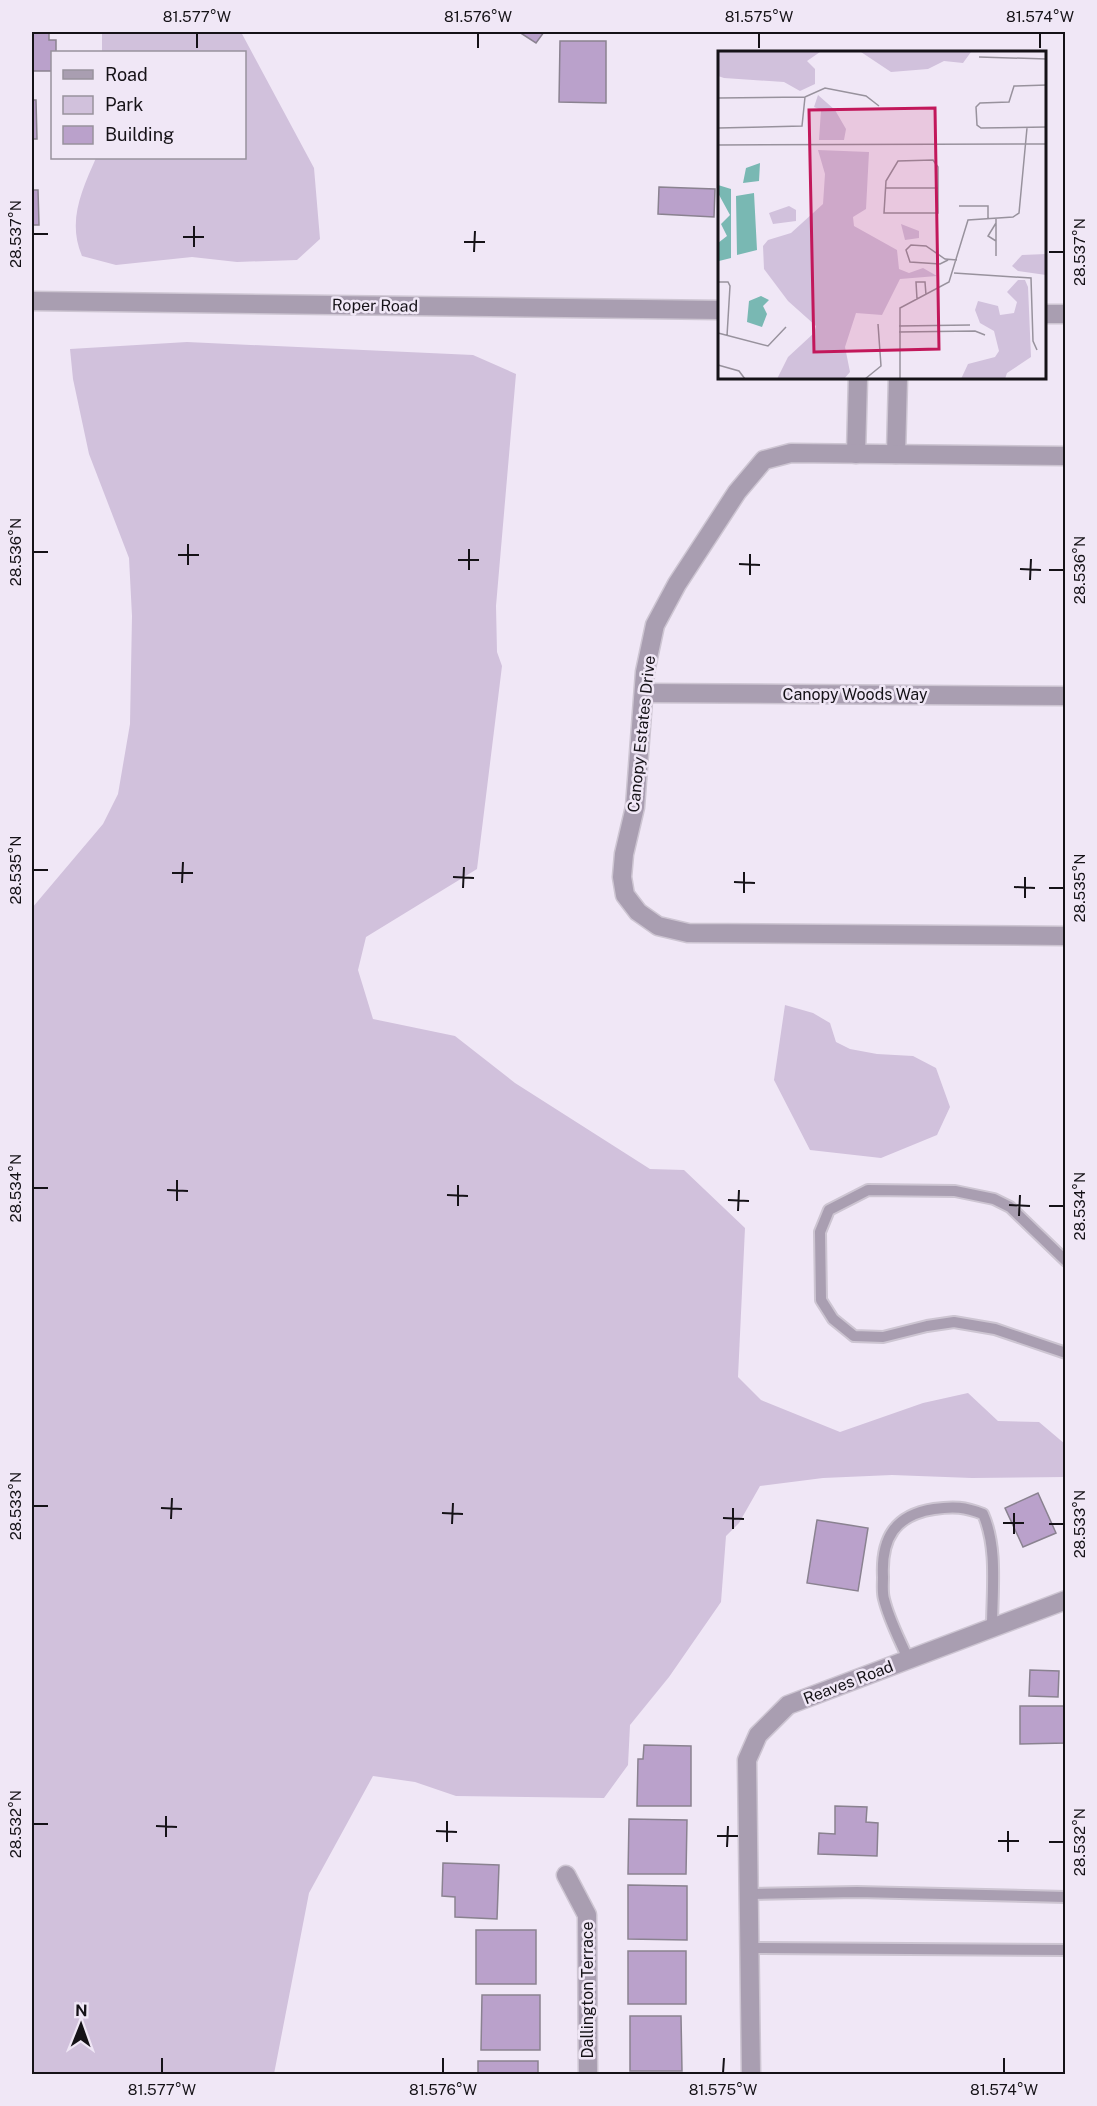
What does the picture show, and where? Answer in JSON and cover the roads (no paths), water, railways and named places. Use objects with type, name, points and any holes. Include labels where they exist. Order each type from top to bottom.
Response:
[{"type":"street","name":"Roper Road","points":[[32,300],[718,310]]},
{"type":"street","points":[[1046,314],[1065,314]]},
{"type":"street","points":[[856,454],[858,380]]},
{"type":"street","points":[[896,454],[898,380]]},
{"type":"street","name":"Canopy Estates Drive","points":[[1065,456],[791,453],[764,460],[737,492],[677,584],[656,625],[645,672],[635,807],[624,854],[622,877],[625,895],[638,912],[658,926],[688,933],[1065,936]]},
{"type":"street","name":"Canopy Woods Way","points":[[644,693],[1065,696]]},
{"type":"street","name":"Reaves Road","points":[[751,2074],[747,1760],[758,1735],[788,1705],[1065,1600]]},
{"type":"street","name":"Dallington Terrace","points":[[566,1875],[587,1915],[588,2074]]},
{"type":"lane","points":[[1065,1261],[1010,1208],[994,1199],[955,1191],[868,1190],[829,1210],[820,1232],[821,1300],[833,1319],[854,1336],[883,1337],[954,1322],[995,1329],[1065,1353]]},
{"type":"lane","points":[[908,1659],[884,1598],[882,1559],[890,1533],[907,1516],[923,1511],[966,1507],[983,1514],[992,1544],[992,1628]]},
{"type":"lane","points":[[749,1894],[857,1892],[1065,1898]]},
{"type":"lane","points":[[750,1948],[1065,1950]]}]
